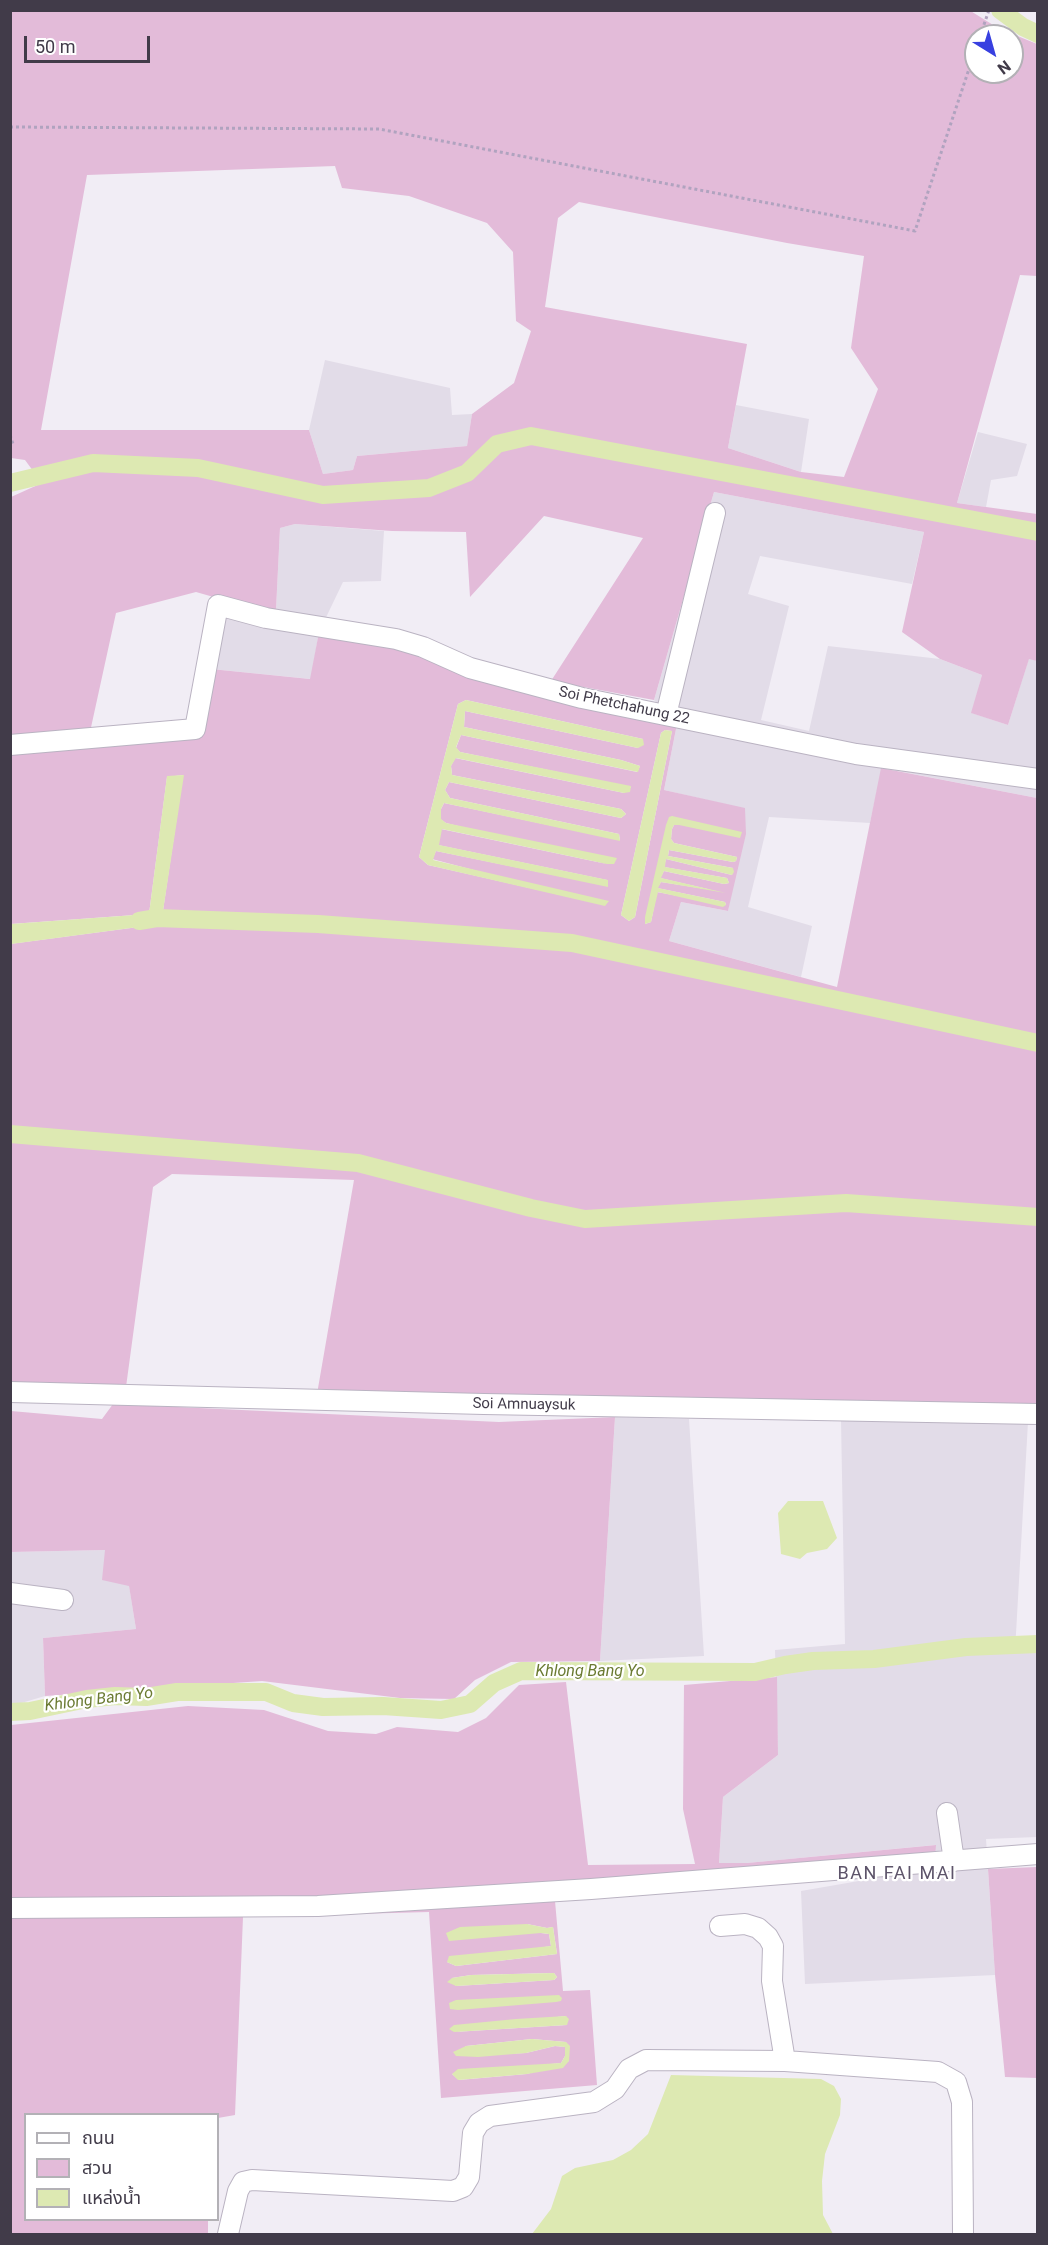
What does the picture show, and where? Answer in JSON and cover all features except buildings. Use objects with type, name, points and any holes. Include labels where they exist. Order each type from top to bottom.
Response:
[{"type":"street","points":[[666,715],[716,513]]},
{"type":"street","name":"Soi Phetchahung 22","points":[[10,745],[195,729],[218,605],[266,618],[396,639],[423,647],[470,668],[582,698],[856,754],[1038,780]]},
{"type":"street","name":"Soi Amnuaysuk","points":[[10,1392],[496,1405],[1038,1414]]},
{"type":"street","points":[[10,1593],[63,1600]]},
{"type":"street","points":[[947,1813],[954,1861]]},
{"type":"street","points":[[10,1908],[318,1906],[591,1889],[1038,1854]]},
{"type":"street","points":[[720,1926],[745,1924],[758,1928],[768,1937],[773,1946],[771,1981],[785,2061]]},
{"type":"street","points":[[228,2235],[237,2191],[243,2182],[252,2180],[453,2191],[463,2187],[469,2177],[473,2133],[478,2123],[490,2116],[594,2102],[615,2089],[629,2068],[646,2060],[785,2061],[938,2072],[956,2082],[962,2102],[963,2235]]},
{"type":"path","points":[[10,127],[379,129],[915,231],[964,84]]},
{"type":"path","points":[[10,435],[13,444]]},
{"type":"shaded area","points":[[325,360],[450,388],[452,415],[472,414],[467,446],[357,456],[353,470],[323,474],[309,430]]},
{"type":"shaded area","points":[[736,405],[809,419],[801,472],[728,448]]},
{"type":"shaded area","points":[[978,432],[1027,444],[1017,476],[991,480],[986,507],[957,503]]},
{"type":"shaded area","points":[[714,492],[924,532],[912,584],[760,556],[748,594],[789,606],[761,720],[809,731],[828,646],[940,659],[982,675],[972,713],[1008,725],[1029,658],[1037,661],[1037,798],[882,768],[870,823],[769,817],[748,907],[812,926],[801,977],[669,941],[681,902],[728,911],[745,809],[664,790],[677,724],[654,700]]},
{"type":"shaded area","points":[[295,524],[384,531],[381,581],[343,582],[319,632],[311,679],[211,669],[220,599],[276,610],[280,528]]},
{"type":"shaded area","points":[[615,1417],[689,1419],[704,1656],[600,1661]]},
{"type":"shaded area","points":[[841,1420],[1028,1422],[1015,1651],[1037,1653],[1037,1837],[986,1839],[995,1975],[805,1984],[801,1891],[934,1868],[935,1845],[747,1863],[719,1863],[723,1797],[778,1755],[775,1650],[845,1644]]},
{"type":"shaded area","points":[[105,1550],[129,1585],[136,1629],[43,1638],[45,1696],[11,1706],[11,1552]]},
{"type":"green space","points":[[969,10],[992,24],[964,24],[964,84],[1024,84],[1024,39],[1037,44],[1037,276],[1020,275],[957,503],[1037,514],[1037,661],[1029,659],[1008,725],[971,713],[982,675],[940,659],[902,632],[924,532],[714,492],[654,700],[551,681],[643,538],[544,516],[470,597],[466,532],[392,531],[295,524],[280,528],[276,610],[238,604],[196,592],[116,613],[90,732],[11,737],[11,497],[42,483],[25,460],[11,458],[11,11]],"holes":[[[335,166],[342,188],[409,196],[487,223],[513,252],[516,321],[531,331],[514,383],[472,414],[467,446],[357,456],[353,470],[323,474],[309,430],[41,430],[87,175]],[[579,202],[864,256],[851,348],[878,389],[844,477],[801,472],[728,448],[747,344],[545,307],[558,218]]]},
{"type":"green space","points":[[319,632],[422,655],[677,724],[664,790],[745,808],[746,834],[728,911],[681,902],[669,941],[837,987],[881,768],[1037,798],[1037,1406],[317,1394],[354,1180],[172,1174],[153,1187],[126,1387],[11,1384],[10,944],[161,924],[183,775],[167,777],[149,914],[11,924],[11,754],[197,738],[211,669],[310,679]],"holes":[[[466,700],[643,739],[638,748],[465,711],[464,727],[640,766],[637,772],[461,735],[456,748],[460,752],[631,787],[624,793],[455,758],[451,766],[452,775],[621,809],[626,814],[621,818],[449,782],[445,790],[450,798],[619,834],[620,840],[444,803],[441,809],[440,819],[446,823],[607,864],[441,829],[438,845],[607,880],[608,886],[436,851],[432,859],[605,905],[428,865],[419,857],[458,704]],[[665,730],[672,731],[635,917],[629,921],[621,915],[661,733]],[[672,816],[679,825],[674,825],[672,829],[671,839],[674,843],[737,857],[733,862],[669,850],[668,856],[733,868],[732,875],[666,859],[664,867],[727,878],[729,883],[724,884],[664,871],[660,878],[712,890],[661,882],[657,888],[725,902],[726,905],[657,892],[651,922],[645,924]]]},
{"type":"green space","points":[[113,1404],[499,1422],[615,1417],[600,1661],[511,1662],[475,1680],[454,1699],[400,1698],[262,1681],[45,1696],[43,1638],[136,1629],[129,1586],[102,1580],[105,1550],[11,1552],[11,1411],[102,1419]]},
{"type":"green space","points":[[777,1677],[778,1755],[723,1797],[719,1863],[747,1863],[936,1845],[934,1868],[555,1901],[563,1991],[590,1990],[597,2085],[441,2098],[429,1912],[243,1917],[235,2115],[219,2118],[219,2113],[24,2113],[24,2221],[208,2221],[208,2234],[11,2234],[11,1725],[188,1706],[264,1710],[328,1731],[376,1734],[397,1727],[458,1732],[486,1718],[519,1685],[566,1682],[588,1865],[695,1864],[683,1809],[684,1685]],"holes":[[[527,1924],[553,1927],[557,1954],[456,1966],[447,1962],[551,1946],[549,1934],[541,1933]],[[554,1973],[557,1977],[554,1980],[456,1986],[452,1978],[471,1975]],[[566,2016],[567,2025],[454,2032],[547,2018]],[[532,2039],[566,2042],[569,2061],[527,2074],[459,2080],[452,2074],[561,2063],[565,2056],[565,2047],[555,2046],[526,2053],[456,2056],[466,2046]]]},
{"type":"green space","points":[[1037,1867],[1037,2078],[1005,2077],[988,1869]]},
{"type":"water","points":[[466,700],[643,739],[644,745],[638,748],[465,711],[464,727],[640,766],[638,772],[461,735],[456,747],[460,752],[631,786],[630,792],[624,793],[456,758],[451,766],[452,775],[621,809],[626,814],[621,818],[449,782],[445,790],[450,798],[619,834],[620,841],[444,803],[441,809],[441,819],[446,823],[617,858],[614,864],[607,864],[442,829],[439,845],[608,880],[608,887],[436,851],[433,860],[609,901],[605,906],[428,865],[419,857],[458,704]]},
{"type":"water","points":[[665,730],[672,731],[635,917],[629,921],[621,915],[661,733]]},
{"type":"water","points":[[184,775],[161,924],[11,944],[11,924],[149,914],[167,776]]},
{"type":"water","points":[[669,817],[742,832],[740,838],[674,825],[671,839],[674,843],[737,857],[733,862],[669,850],[668,856],[733,868],[734,872],[732,875],[666,859],[665,867],[727,878],[729,883],[724,884],[664,871],[661,878],[726,893],[661,882],[658,888],[725,902],[726,905],[723,907],[658,892],[651,922],[645,924],[666,825]]},
{"type":"water","points":[[788,1501],[823,1501],[837,1538],[827,1549],[807,1553],[800,1559],[781,1554],[778,1513]]},
{"type":"water","points":[[527,1924],[553,1927],[557,1954],[456,1966],[447,1962],[449,1956],[551,1946],[549,1934],[541,1933],[449,1941],[446,1933],[460,1927]]},
{"type":"water","points":[[554,1973],[557,1977],[554,1980],[456,1986],[447,1982],[452,1978],[471,1975]]},
{"type":"water","points":[[559,1995],[562,1998],[561,2001],[556,2002],[458,2010],[450,2009],[449,2003],[456,2000]]},
{"type":"water","points":[[566,2016],[569,2019],[567,2025],[454,2032],[449,2029],[454,2025]]},
{"type":"water","points":[[532,2039],[566,2042],[570,2046],[569,2061],[563,2068],[527,2074],[458,2080],[452,2074],[458,2069],[561,2063],[565,2056],[565,2047],[555,2046],[526,2053],[478,2057],[456,2056],[453,2052],[466,2046]]},
{"type":"water","points":[[671,2075],[821,2079],[834,2086],[841,2099],[840,2115],[825,2154],[822,2181],[823,2215],[833,2234],[532,2234],[551,2209],[562,2176],[575,2168],[613,2160],[631,2150],[648,2134]]},
{"type":"waterway","points":[[1000,10],[1023,27],[1038,34]]},
{"type":"waterway","points":[[10,483],[93,463],[198,468],[323,495],[429,488],[467,473],[497,444],[531,436],[1038,532]]},
{"type":"waterway","points":[[139,921],[157,918],[318,924],[572,943],[1038,1043]]},
{"type":"waterway","points":[[10,1134],[358,1163],[531,1208],[585,1219],[846,1203],[1038,1217]]},
{"type":"waterway","name":"Khlong Bang Yo","points":[[10,1712],[30,1711],[87,1699],[115,1696],[146,1697],[177,1692],[266,1692],[293,1703],[323,1707],[383,1706],[441,1710],[470,1704],[494,1683],[521,1671],[755,1672],[813,1661],[874,1659],[966,1647],[1038,1644]]},
{"type":"district","name":"BAN FAI MAI","points":[[897,1874]]}]
